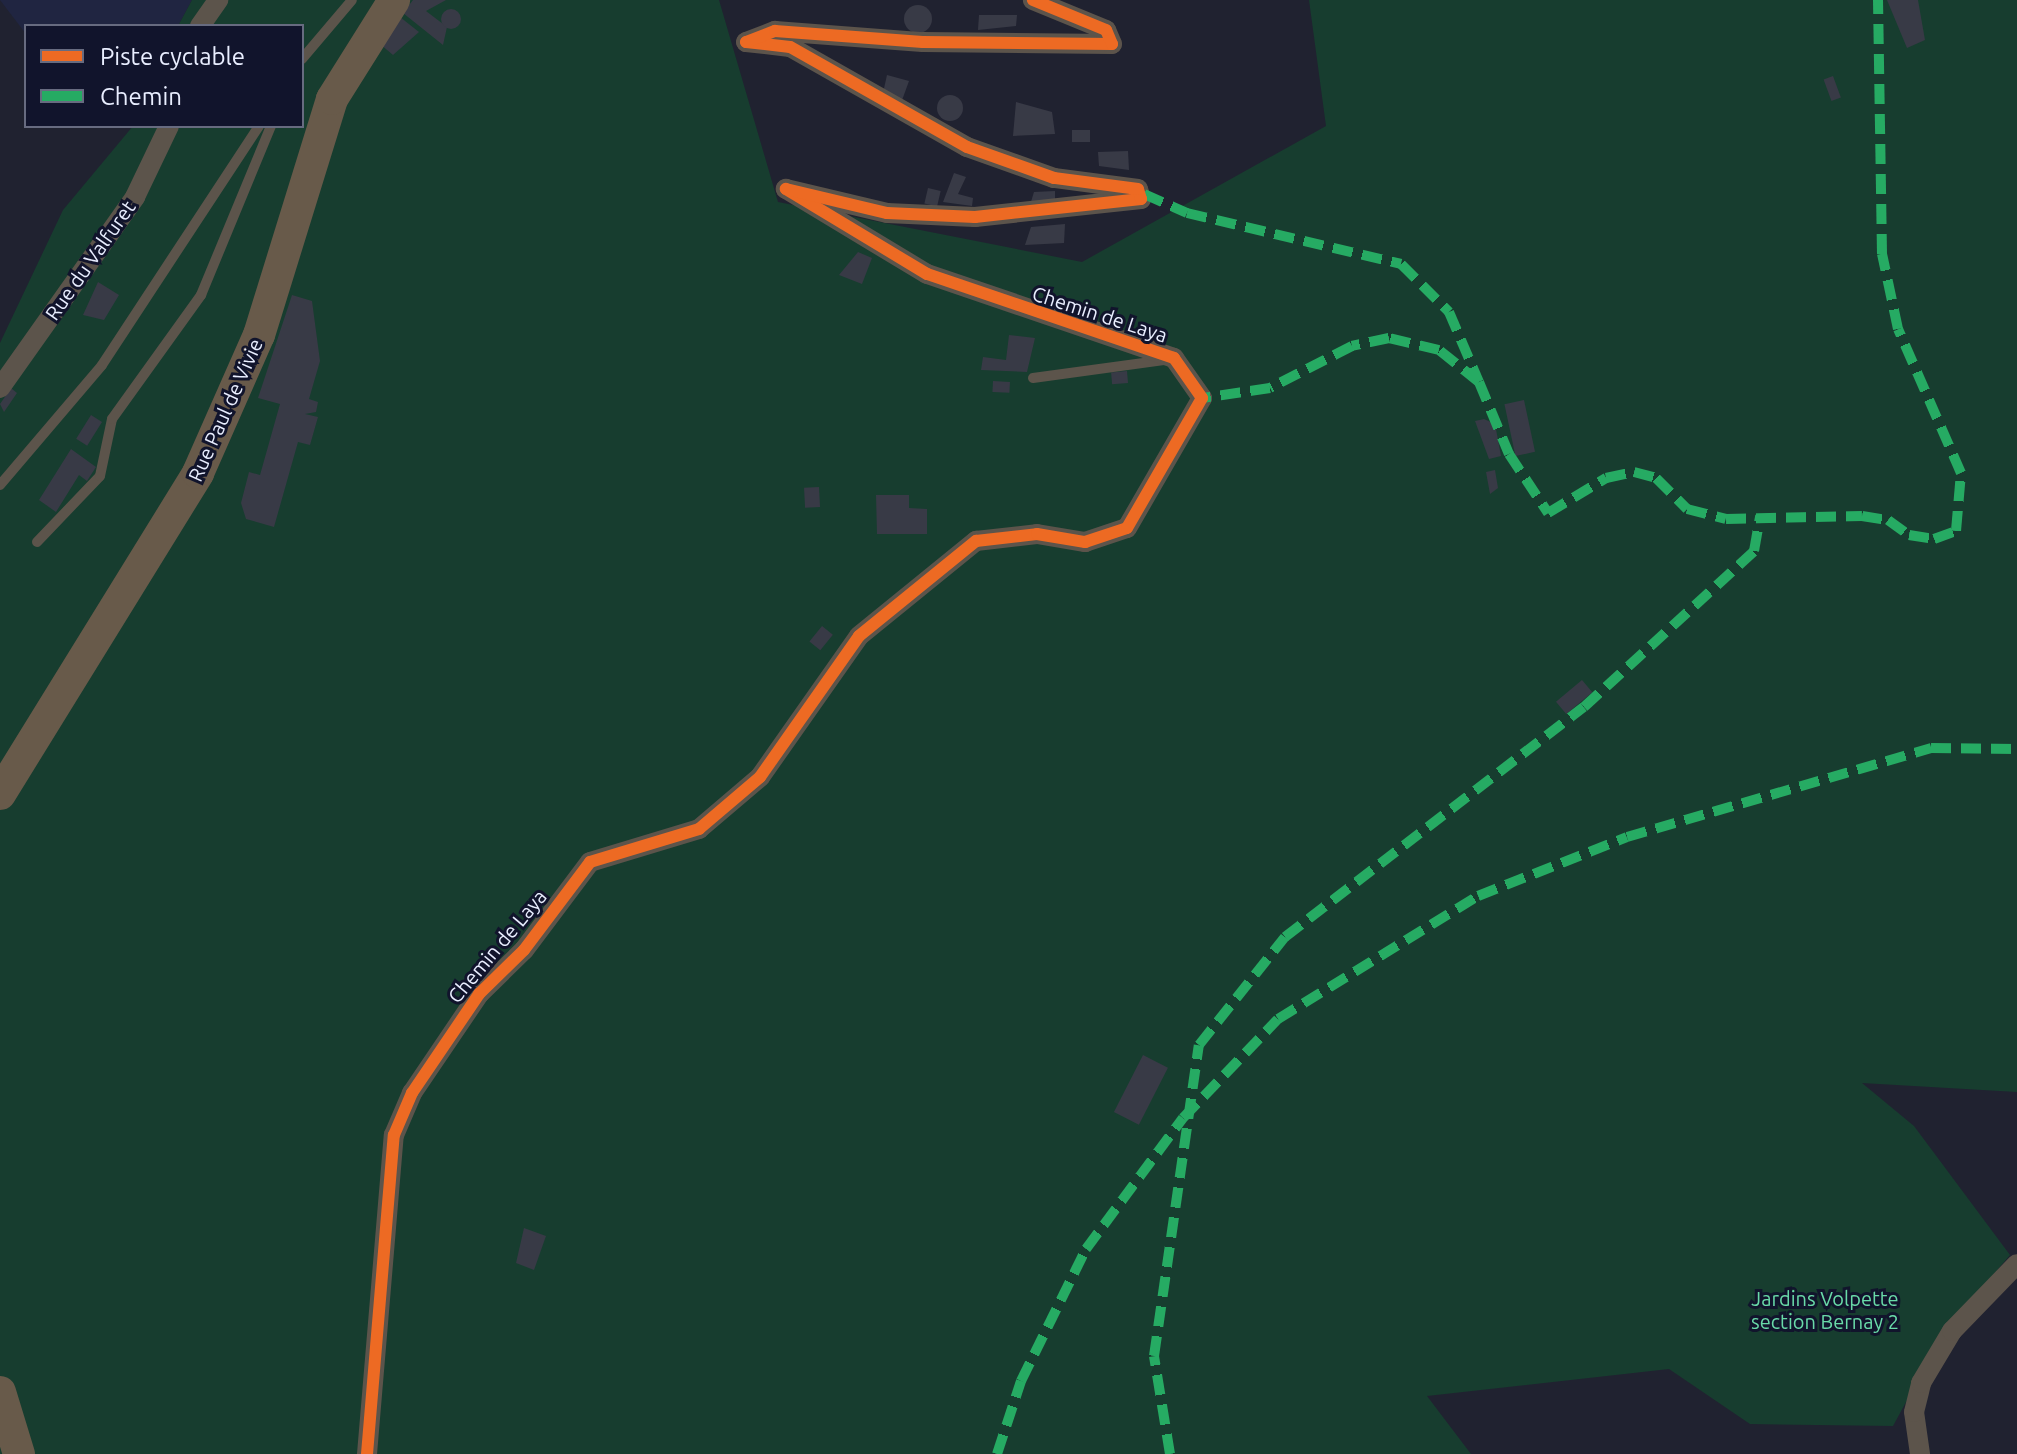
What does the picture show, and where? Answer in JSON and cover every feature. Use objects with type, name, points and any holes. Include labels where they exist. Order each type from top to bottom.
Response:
[{"type":"main road","name":"Rue Paul de Vivie","points":[[0,794],[113,622],[198,473],[259,335],[332,99],[394,0]]},
{"type":"main road","points":[[0,1392],[19,1454]]},
{"type":"street","points":[[201,24],[218,0]]},
{"type":"street","name":"Chemin de Laya","points":[[367,1454],[394,1135],[412,1093],[479,994],[524,950],[590,862],[699,829],[760,777],[859,636],[976,541],[1037,534],[1085,542],[1127,528],[1202,398],[1174,358],[927,274],[786,189],[887,213],[975,217],[1141,199],[1138,189],[1054,178],[967,147],[790,47],[746,42],[775,31],[923,42],[1112,44],[1106,30],[1033,0]]},
{"type":"street","name":"Rue du Valfuret","points":[[0,388],[135,197],[168,128]]},
{"type":"street","points":[[1920,1454],[1914,1412],[1921,1383],[1952,1331],[2017,1264]]},
{"type":"lane","points":[[304,57],[352,0]]},
{"type":"lane","points":[[0,485],[102,365],[258,128]]},
{"type":"lane","points":[[37,542],[100,476],[112,419],[201,295],[270,128]]},
{"type":"lane","points":[[1033,378],[1174,358]]},
{"type":"shaded area","points":[[0,0],[192,0],[179,24],[24,24],[24,31]]},
{"type":"green space","name":"Jardins Volpette section Bernay 2","points":[[192,0],[719,0],[778,202],[1082,262],[1326,126],[1309,0],[2017,0],[2017,1092],[1862,1083],[1914,1126],[2010,1255],[1943,1334],[1893,1426],[1750,1424],[1669,1369],[1427,1396],[1471,1454],[0,1454],[0,343],[63,210],[131,128],[304,128],[304,24],[179,24]]},
{"type":"building","points":[[413,0],[446,0],[426,11],[447,27],[443,45],[403,13]]},
{"type":"building","points":[[1887,0],[1918,0],[1925,40],[1907,48]]},
{"type":"building","points":[[918,5],[928,9],[932,19],[928,29],[918,33],[908,29],[904,19],[908,9]]},
{"type":"building","points":[[447,9],[455,9],[461,19],[455,29],[447,29],[441,23],[441,15]]},
{"type":"building","points":[[979,15],[1017,15],[1016,26],[978,30]]},
{"type":"building","points":[[400,17],[419,32],[393,55],[380,44]]},
{"type":"building","points":[[887,75],[909,81],[901,103],[883,93]]},
{"type":"building","points":[[1833,76],[1841,98],[1831,101],[1824,79]]},
{"type":"building","points":[[950,95],[959,99],[963,108],[959,117],[950,121],[941,117],[937,108],[941,99]]},
{"type":"building","points":[[1016,102],[1052,112],[1055,134],[1013,136]]},
{"type":"building","points":[[1072,130],[1090,130],[1090,142],[1072,142]]},
{"type":"building","points":[[1128,151],[1129,170],[1099,166],[1098,152]]},
{"type":"building","points":[[954,173],[966,177],[958,194],[973,198],[972,206],[943,202]]},
{"type":"building","points":[[928,188],[941,191],[937,207],[924,204]]},
{"type":"building","points":[[1055,191],[1055,204],[1030,205],[1034,192]]},
{"type":"building","points":[[1065,224],[1064,243],[1025,245],[1031,227]]},
{"type":"building","points":[[858,252],[872,258],[862,284],[839,275]]},
{"type":"building","points":[[98,282],[119,295],[104,320],[83,315]]},
{"type":"building","points":[[292,295],[312,301],[320,361],[309,399],[318,402],[316,412],[305,414],[318,417],[310,445],[298,442],[274,527],[246,519],[241,503],[249,472],[260,475],[280,404],[258,398]]},
{"type":"building","points":[[1009,335],[1035,338],[1027,372],[981,370],[983,357],[1006,360]]},
{"type":"building","points":[[1127,371],[1128,383],[1112,384],[1111,372]]},
{"type":"building","points":[[993,381],[1010,382],[1009,393],[992,392]]},
{"type":"building","points":[[11,388],[17,393],[4,412],[0,404]]},
{"type":"building","points":[[1524,400],[1535,452],[1515,456],[1504,404]]},
{"type":"building","points":[[91,415],[102,422],[87,446],[76,439]]},
{"type":"building","points":[[1484,419],[1495,424],[1501,456],[1489,459],[1475,421]]},
{"type":"building","points":[[71,449],[96,467],[87,481],[79,475],[56,512],[39,500]]},
{"type":"building","points":[[1495,470],[1498,488],[1490,494],[1486,472]]},
{"type":"building","points":[[819,487],[820,507],[805,508],[804,488]]},
{"type":"building","points":[[876,495],[909,495],[909,508],[927,509],[927,534],[877,534]]},
{"type":"building","points":[[822,626],[833,635],[820,650],[809,642]]},
{"type":"building","points":[[1582,680],[1592,692],[1566,714],[1556,702]]},
{"type":"building","points":[[1143,1055],[1168,1068],[1139,1125],[1114,1112]]},
{"type":"building","points":[[524,1228],[546,1236],[534,1270],[516,1263]]},
{"type":"marked path","points":[[1479,382],[1509,454],[1548,513],[1606,478],[1634,472],[1656,478],[1687,509],[1726,519],[1862,516],[1888,520],[1909,535],[1934,539],[1956,531],[1961,473],[1898,329],[1882,254],[1878,0]]},
{"type":"marked path","points":[[1144,194],[1187,213],[1401,264],[1449,312],[1479,382],[1439,350],[1389,338],[1352,346],[1270,388],[1202,398]]},
{"type":"marked path","points":[[1170,1454],[1154,1356],[1199,1045],[1285,937],[1584,707],[1754,551],[1760,516]]},
{"type":"marked path","points":[[997,1454],[1021,1381],[1086,1249],[1183,1118],[1278,1019],[1478,896],[1627,837],[1931,748],[2017,749]]},
{"type":"cycle path","points":[[367,1454],[394,1135],[412,1093],[479,994],[524,950],[590,862],[699,829],[760,777],[859,636],[976,541],[1037,534],[1085,542],[1127,528],[1202,398],[1174,358],[927,274],[786,189],[887,213],[975,217],[1141,199],[1138,189],[1054,178],[967,147],[790,47],[746,42],[775,31],[923,42],[1112,44],[1106,30],[1033,0]]}]
